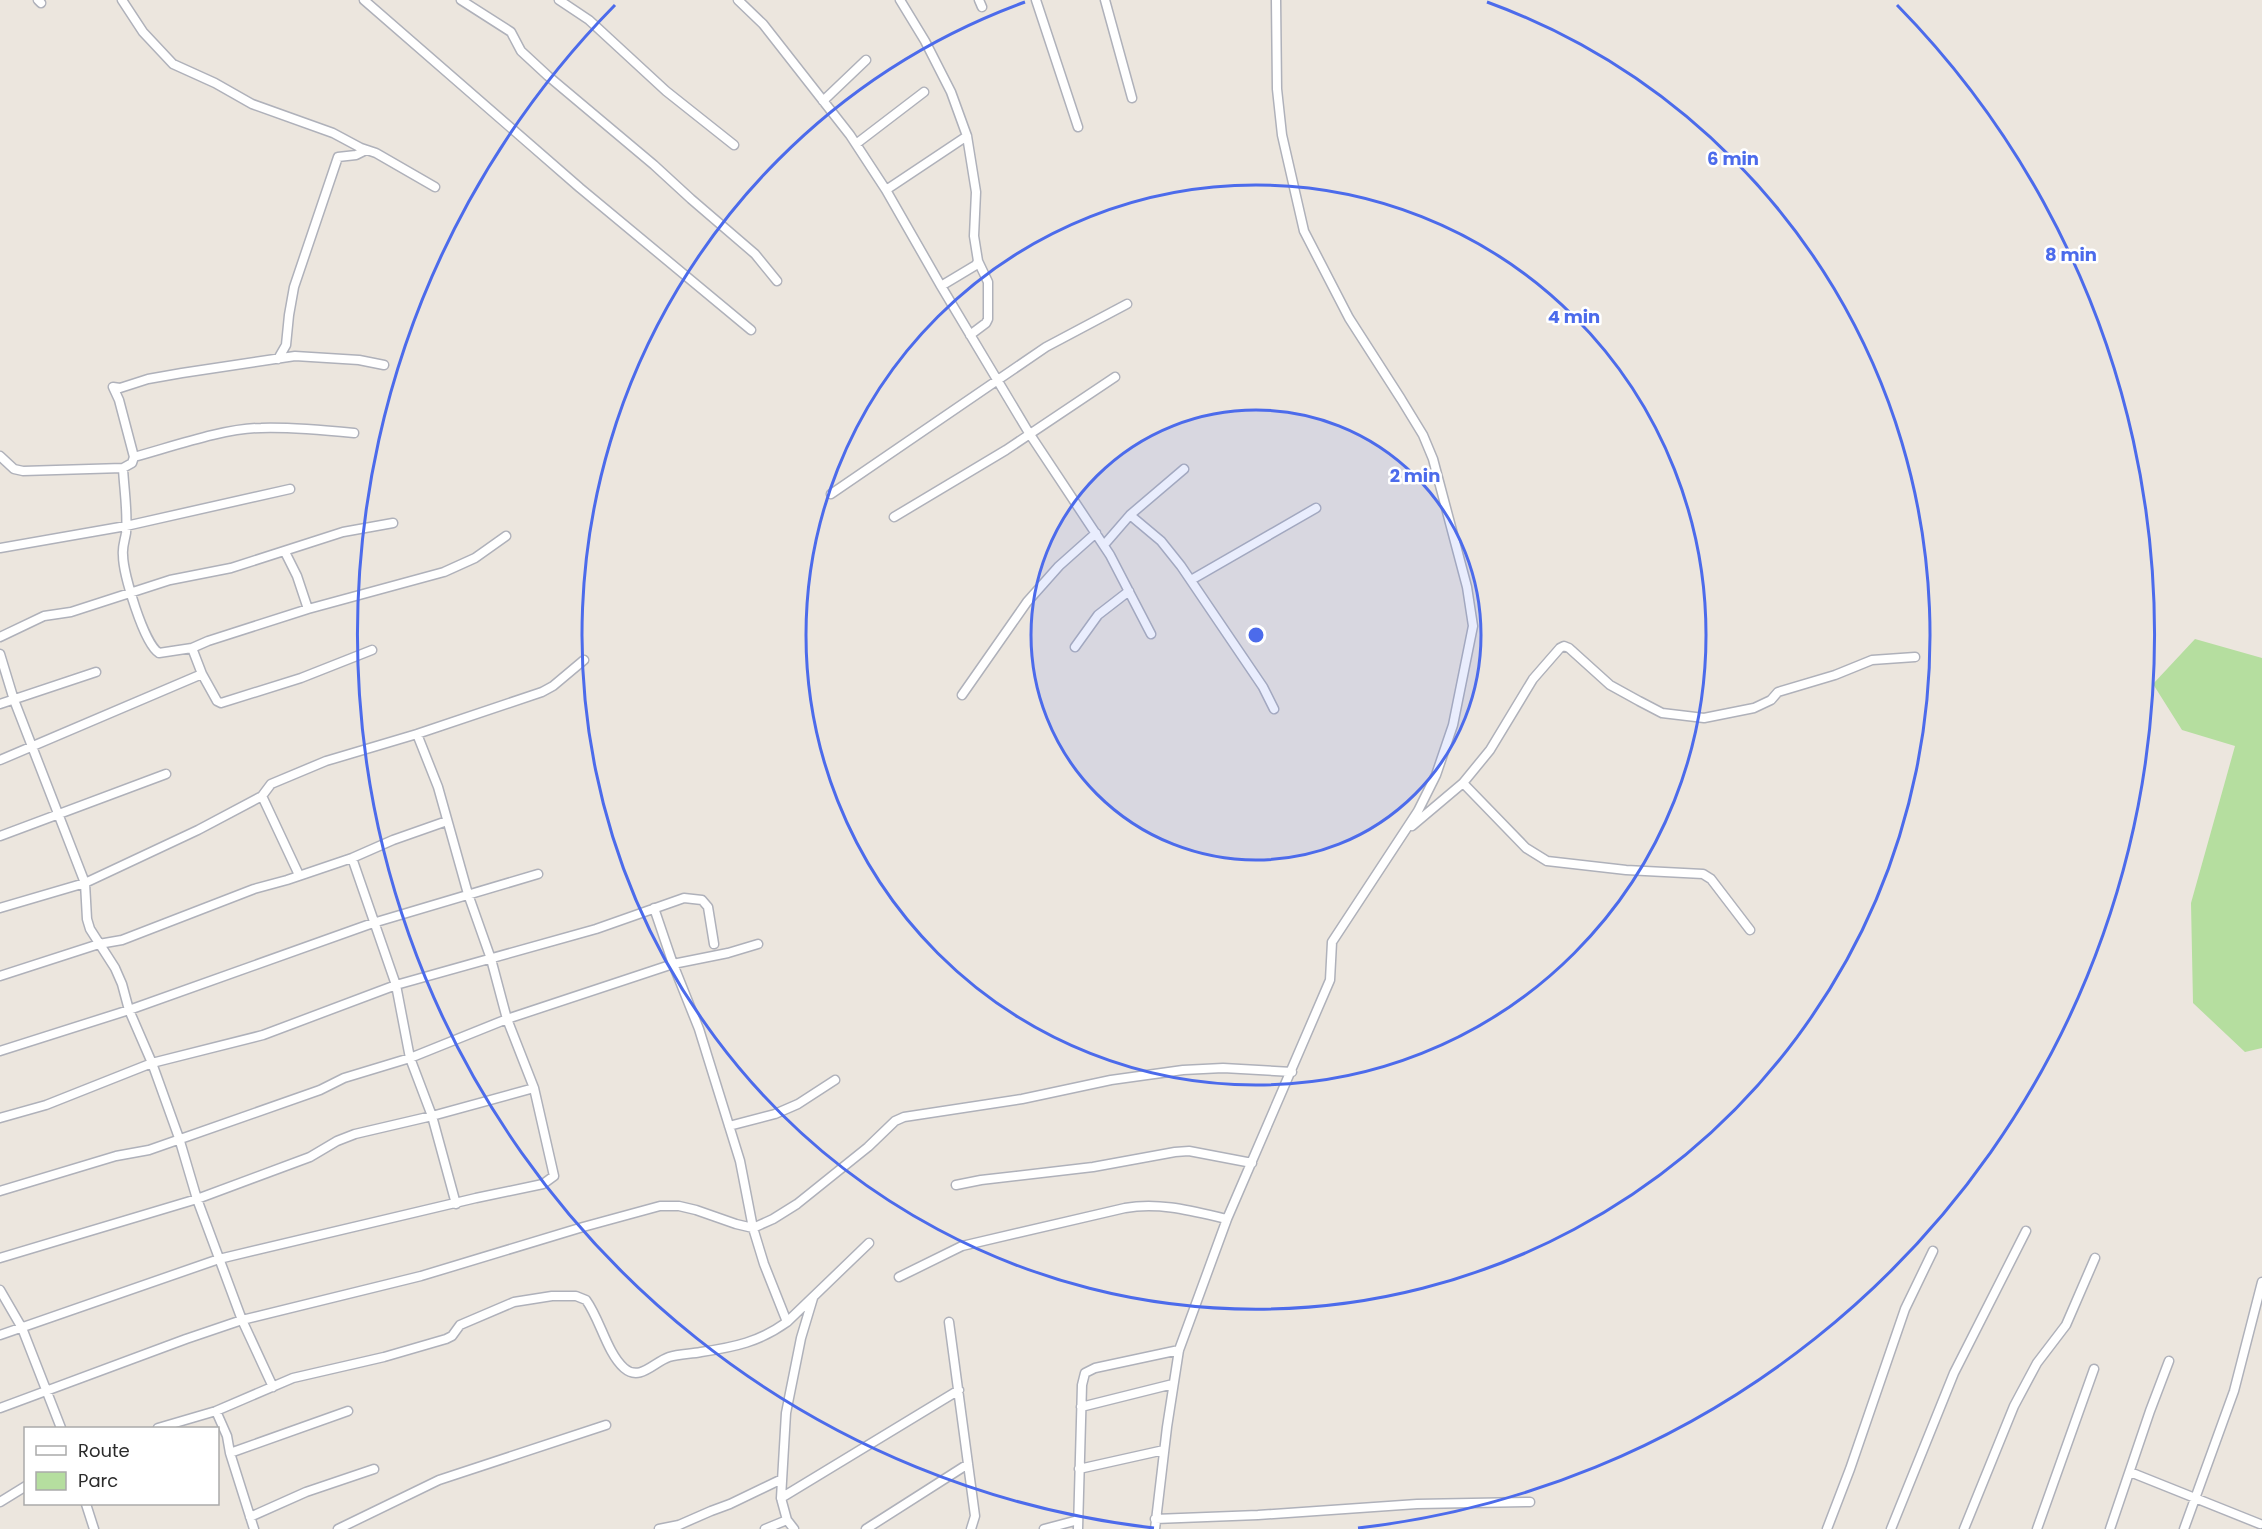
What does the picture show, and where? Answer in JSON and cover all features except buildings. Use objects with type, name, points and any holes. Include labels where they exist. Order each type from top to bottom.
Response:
[{"type":"street","points":[[122,0],[143,32],[173,64],[215,83],[252,104],[333,133],[376,153],[435,188]]},
{"type":"street","points":[[364,0],[563,173],[751,330]]},
{"type":"street","points":[[461,0],[511,32],[521,51],[755,254],[777,281]]},
{"type":"street","points":[[559,0],[589,20],[666,90],[734,145]]},
{"type":"street","points":[[738,0],[763,24],[856,144],[1029,433],[1104,545],[1151,634]]},
{"type":"street","points":[[900,0],[925,41],[951,92],[967,136],[976,192],[974,236],[978,261],[988,278],[989,313],[986,323],[970,335]]},
{"type":"street","points":[[1036,0],[1078,127]]},
{"type":"street","points":[[1105,0],[1132,98]]},
{"type":"street","points":[[1155,1529],[1179,1350],[1227,1219],[1330,980],[1332,942],[1418,812],[1436,775],[1453,725],[1472,639],[1472,609],[1433,459],[1423,435],[1348,318],[1304,231],[1282,135],[1277,89],[1276,0]]},
{"type":"street","points":[[823,101],[866,60]]},
{"type":"street","points":[[856,144],[924,92]]},
{"type":"street","points":[[885,190],[967,136]]},
{"type":"street","points":[[278,359],[286,345],[294,287],[338,157],[357,155],[366,150]]},
{"type":"street","points":[[941,286],[976,265],[978,261]]},
{"type":"street","points":[[831,494],[1046,347],[1127,304]]},
{"type":"street","points":[[0,456],[14,469],[23,471],[123,468],[132,463],[134,457],[119,400],[113,387],[120,388],[148,379],[182,373],[313,356],[384,365]]},
{"type":"street","points":[[894,517],[1006,450],[1115,377]]},
{"type":"street","points":[[134,457],[221,434],[260,428],[304,427],[354,434]]},
{"type":"street","points":[[123,468],[126,526],[123,558],[131,594],[155,652],[164,654],[192,648],[208,640],[308,609],[444,573],[475,558],[506,536]]},
{"type":"street","points":[[1104,545],[1130,515],[1184,470]]},
{"type":"street","points":[[0,548],[126,526],[290,489]]},
{"type":"street","points":[[1191,580],[1316,508]]},
{"type":"street","points":[[1130,515],[1161,541],[1191,580],[1263,687],[1274,709]]},
{"type":"street","points":[[0,638],[44,616],[71,612],[170,580],[231,568],[343,532],[393,523]]},
{"type":"street","points":[[962,695],[1027,603],[1059,566],[1096,534]]},
{"type":"street","points":[[285,552],[294,567],[308,609]]},
{"type":"street","points":[[1075,647],[1098,615],[1129,591]]},
{"type":"street","points":[[1405,831],[1443,802],[1463,783],[1490,750],[1533,679],[1564,646],[1610,685],[1662,713],[1704,718],[1754,708],[1771,700],[1779,692],[1835,675],[1872,660],[1915,657]]},
{"type":"street","points":[[192,648],[202,674],[217,701],[221,703],[301,678],[372,650]]},
{"type":"street","points":[[0,654],[14,700],[85,883],[87,920],[115,968],[129,1010],[152,1063],[179,1138],[197,1199],[242,1320],[273,1386]]},
{"type":"street","points":[[0,908],[85,883],[198,830],[262,796],[271,784],[326,761],[417,734],[542,692],[553,686],[584,660]]},
{"type":"street","points":[[0,704],[96,672]]},
{"type":"street","points":[[0,760],[202,674]]},
{"type":"street","points":[[0,1335],[219,1259],[543,1184],[554,1176],[534,1088],[507,1019],[438,787],[417,734]]},
{"type":"street","points":[[0,836],[166,774]]},
{"type":"street","points":[[1463,783],[1526,848],[1547,861],[1626,870],[1703,874],[1711,879],[1750,930]]},
{"type":"street","points":[[262,796],[299,875]]},
{"type":"street","points":[[0,976],[99,944],[122,940],[254,889],[352,858],[393,840],[447,821]]},
{"type":"street","points":[[352,858],[396,986],[411,1058],[432,1116],[456,1204]]},
{"type":"street","points":[[0,1051],[129,1010],[373,923],[538,874]]},
{"type":"street","points":[[0,1118],[46,1105],[152,1063],[263,1035],[396,986],[596,929],[684,898],[702,900],[708,907],[714,944]]},
{"type":"street","points":[[654,908],[699,1029],[740,1161],[753,1228],[764,1264],[787,1322]]},
{"type":"street","points":[[0,1191],[116,1156],[149,1150],[320,1090],[344,1078],[411,1058],[507,1019],[673,964],[728,953],[758,944]]},
{"type":"street","points":[[0,1408],[242,1320],[421,1276],[660,1206],[679,1206],[696,1210],[753,1228],[772,1220],[797,1204],[868,1147],[889,1126],[904,1117],[1022,1099],[1111,1080],[1183,1070],[1223,1068],[1292,1072]]},
{"type":"street","points":[[729,1126],[775,1114],[798,1104],[835,1080]]},
{"type":"street","points":[[0,1258],[197,1199],[310,1157],[355,1134],[534,1088]]},
{"type":"street","points":[[956,1185],[1093,1167],[1175,1152],[1189,1151],[1252,1163]]},
{"type":"street","points":[[899,1277],[962,1246],[1125,1208],[1144,1205],[1164,1206],[1227,1219]]},
{"type":"street","points":[[1891,1529],[1954,1373],[2026,1230]]},
{"type":"street","points":[[161,1427],[216,1411],[293,1378],[384,1357],[446,1339],[452,1336],[460,1325],[514,1302],[552,1296],[576,1296],[586,1300],[616,1358],[624,1368],[632,1373],[642,1373],[669,1357],[729,1348],[761,1339],[787,1322],[869,1243]]},
{"type":"street","points":[[1827,1529],[1905,1309],[1933,1251]]},
{"type":"street","points":[[1964,1529],[2014,1406],[2037,1363],[2066,1325],[2095,1258]]},
{"type":"street","points":[[2184,1529],[2234,1390],[2262,1282]]},
{"type":"street","points":[[0,1290],[22,1328],[61,1427]]},
{"type":"street","points":[[794,1529],[787,1520],[780,1498],[786,1413],[801,1338],[814,1294]]},
{"type":"street","points":[[949,1322],[975,1516],[971,1529]]},
{"type":"street","points":[[1044,1529],[1078,1524],[1081,1407],[1085,1373],[1179,1350]]},
{"type":"street","points":[[2110,1529],[2169,1361]]},
{"type":"street","points":[[2037,1529],[2094,1370]]},
{"type":"street","points":[[1081,1407],[1173,1384]]},
{"type":"street","points":[[780,1498],[959,1390]]},
{"type":"street","points":[[216,1411],[227,1436],[230,1453],[254,1529]]},
{"type":"street","points":[[230,1453],[348,1411]]},
{"type":"street","points":[[338,1529],[440,1480],[606,1425]]},
{"type":"street","points":[[1079,1469],[1164,1450]]},
{"type":"street","points":[[866,1529],[968,1464]]},
{"type":"street","points":[[250,1517],[306,1492],[374,1469]]},
{"type":"street","points":[[2130,1472],[2260,1524]]},
{"type":"street","points":[[659,1529],[679,1525],[782,1479]]},
{"type":"street","points":[[0,1502],[24,1487]]},
{"type":"street","points":[[1155,1519],[1258,1515],[1417,1504],[1530,1502]]},
{"type":"street","points":[[87,1505],[94,1529]]},
{"type":"street","points":[[765,1529],[787,1520]]},
{"type":"green space","points":[[2195,639],[2262,658],[2262,1048],[2245,1052],[2193,1003],[2191,903],[2235,746],[2182,730],[2153,684]]}]
